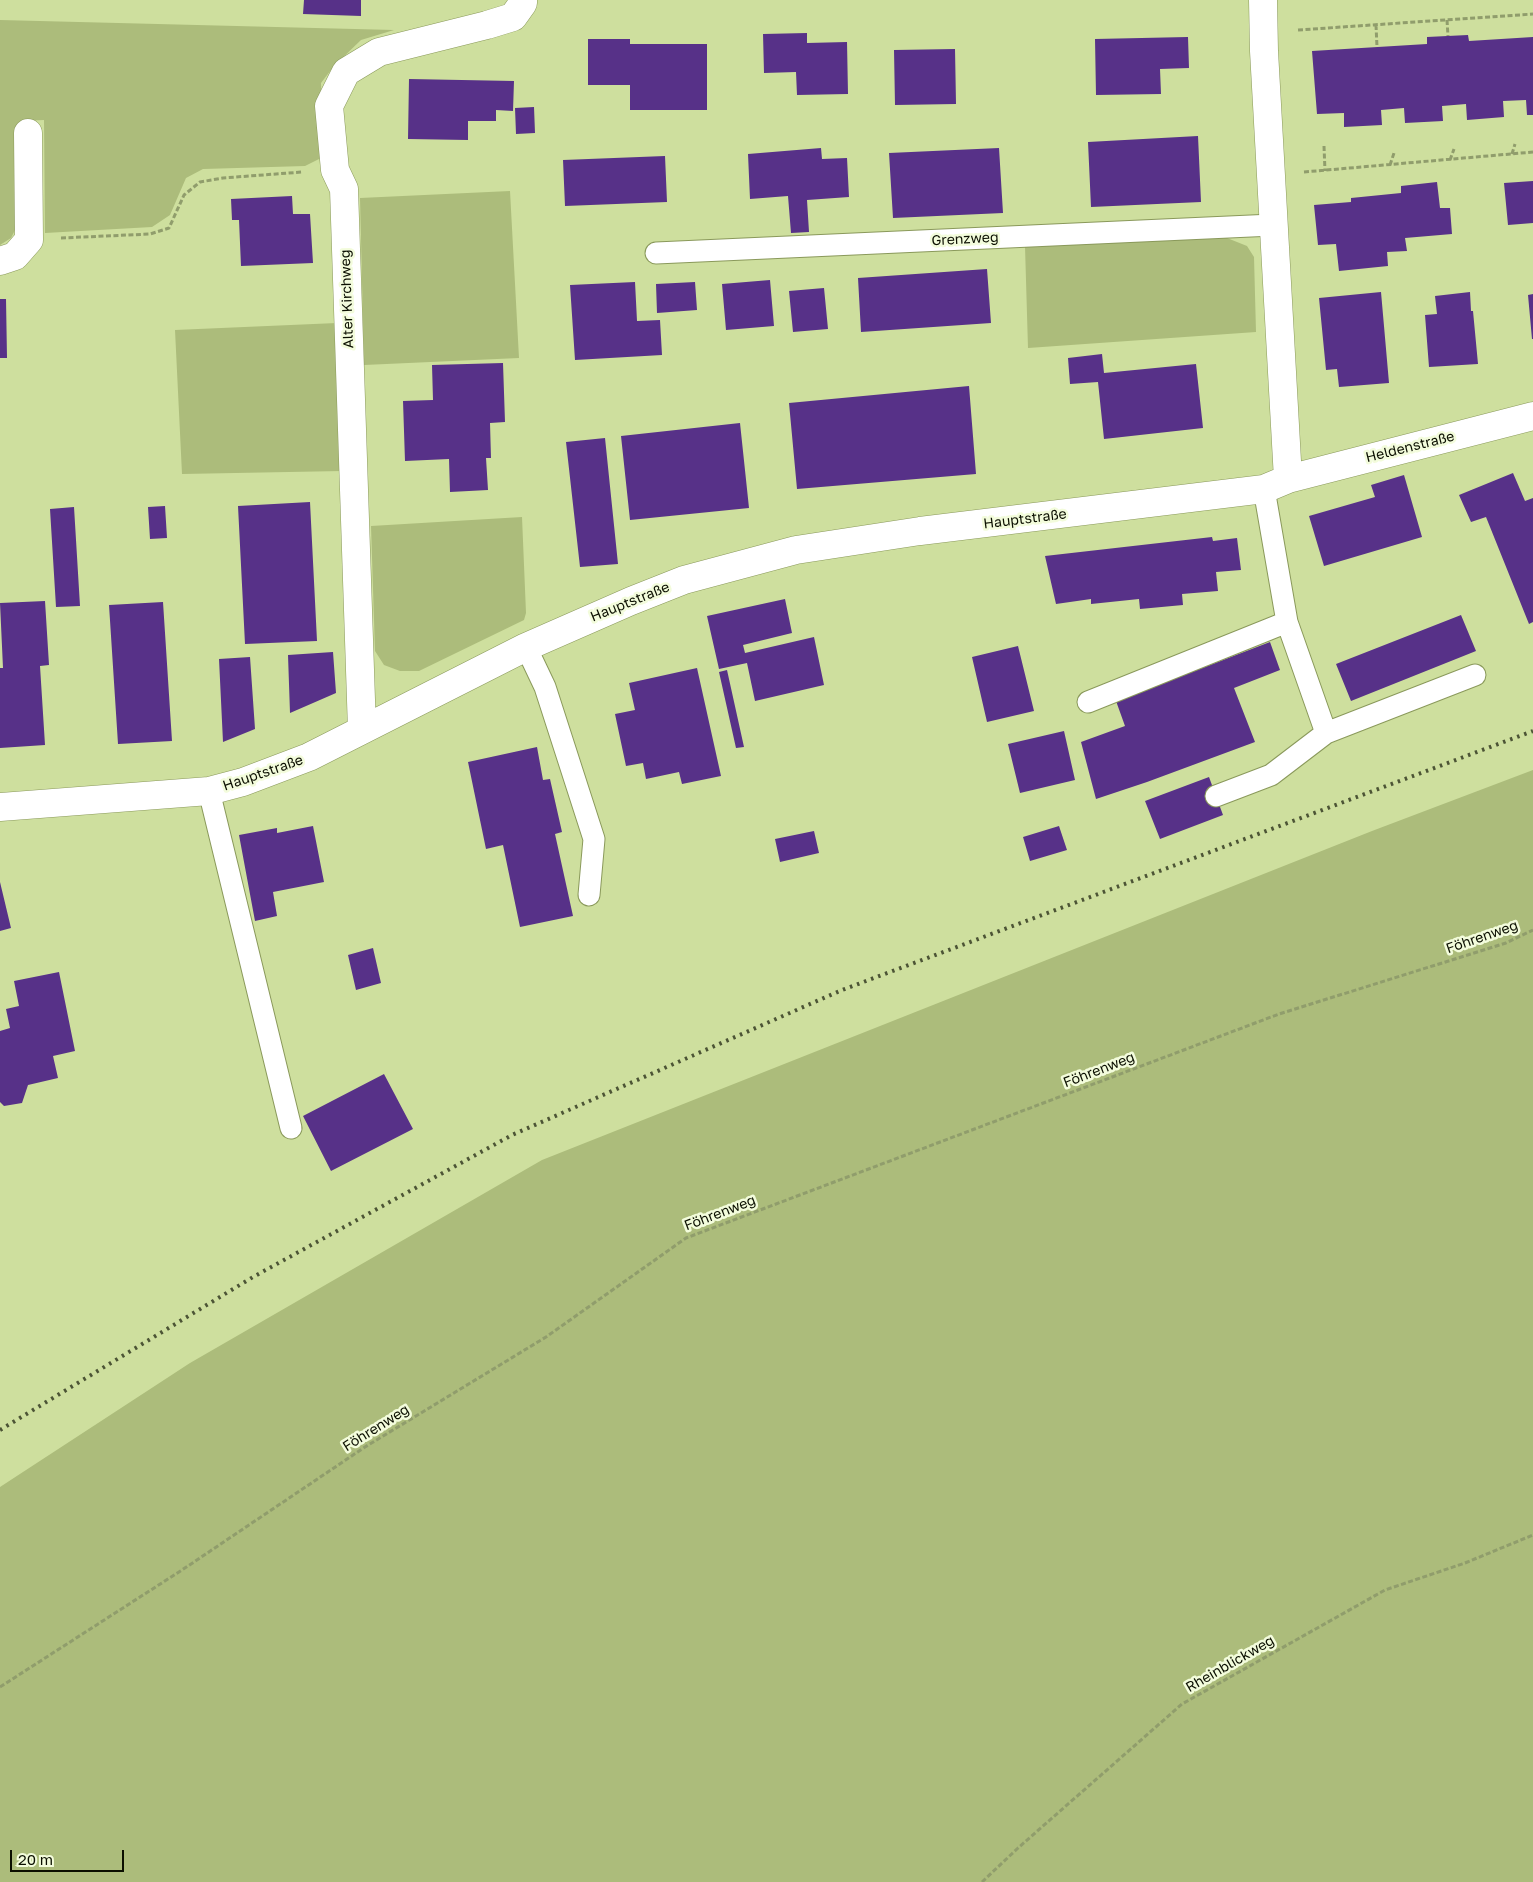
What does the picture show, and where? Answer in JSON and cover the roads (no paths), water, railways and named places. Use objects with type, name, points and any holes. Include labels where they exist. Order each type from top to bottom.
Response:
[{"type":"street","name":"Alter Kirchweg","points":[[362,730],[344,189],[335,170],[329,106],[346,72],[379,52],[513,17],[523,3],[523,0]]},
{"type":"street","points":[[1263,0],[1273,224],[1276,484]]},
{"type":"street","points":[[0,261],[15,256],[29,240],[28,133]]},
{"type":"street","name":"Heldenstraße","points":[[1276,484],[1533,416]]},
{"type":"street","name":"Hauptstraße","points":[[0,807],[209,791],[242,782],[309,757],[526,647],[631,601],[684,580],[796,550],[920,531],[1276,484]]},
{"type":"lane","name":"Grenzweg","points":[[656,253],[1273,224]]},
{"type":"lane","points":[[1276,484],[1287,622],[1326,733]]},
{"type":"lane","points":[[1088,702],[1287,622]]},
{"type":"lane","points":[[526,647],[545,687],[594,839],[589,895]]},
{"type":"lane","points":[[1216,796],[1271,775],[1326,733],[1475,675]]},
{"type":"lane","points":[[209,791],[291,1128]]},
{"type":"railway","points":[[0,1430],[253,1277],[512,1135],[842,990],[1533,731]]}]
